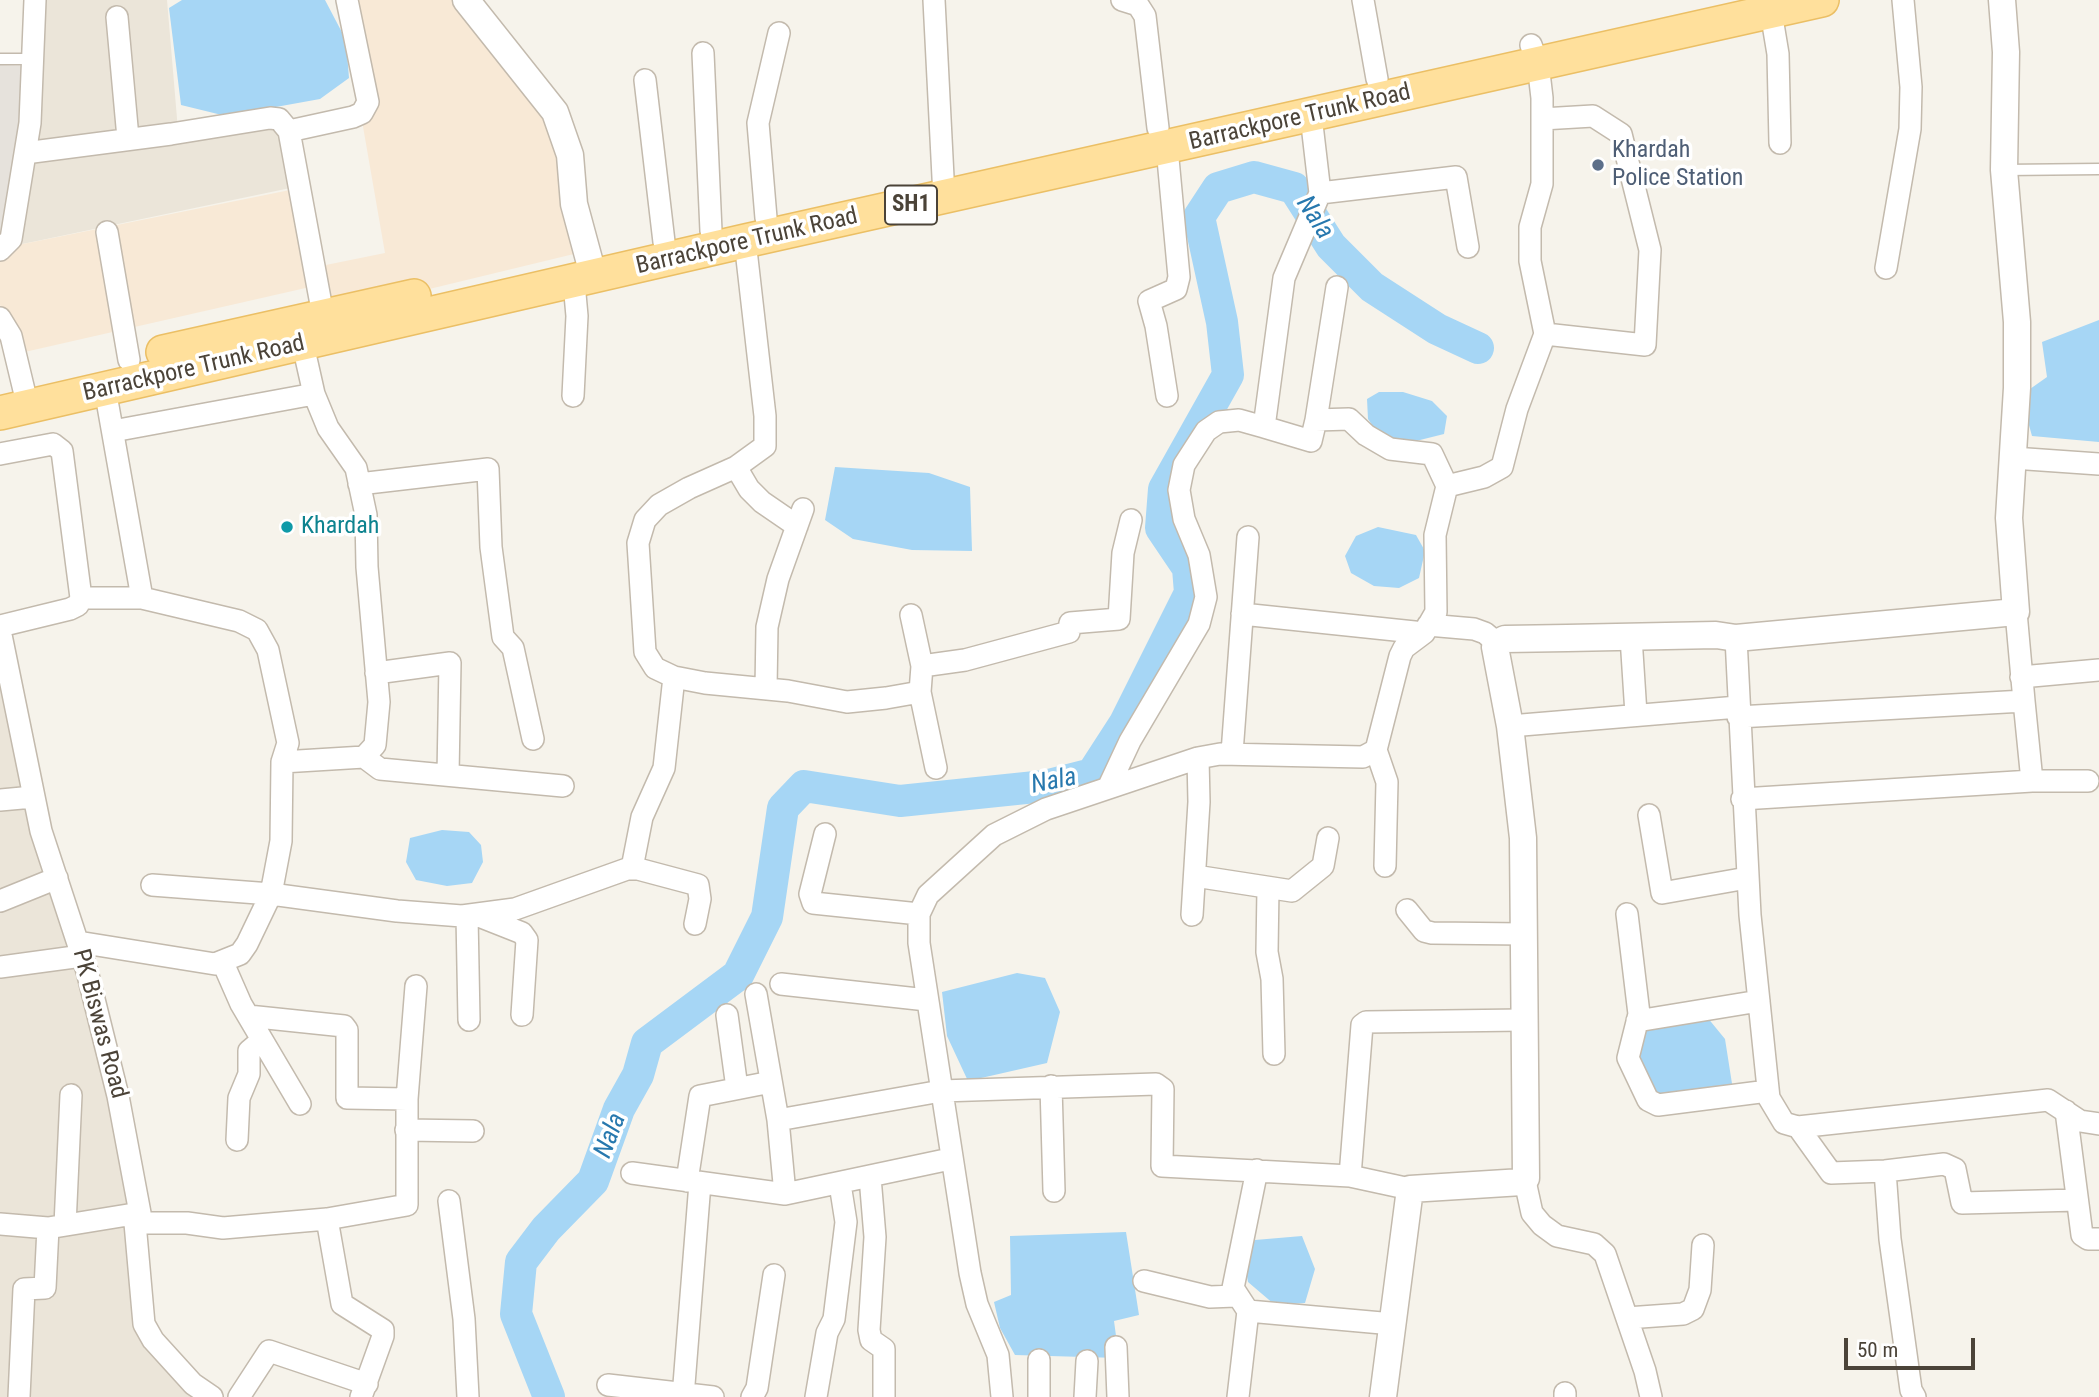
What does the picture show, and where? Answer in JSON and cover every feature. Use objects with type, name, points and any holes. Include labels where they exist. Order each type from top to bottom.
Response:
[{"type":"main road","name":"Barrackpore Trunk Road","points":[[1162,138],[1311,116],[1731,0]]},
{"type":"main road","name":"Barrackpore Trunk Road","points":[[12,399],[105,389],[303,345],[756,230],[1162,138],[1377,79],[1535,55],[1771,12],[1822,0]]},
{"type":"main road","name":"Barrackpore Trunk Road","points":[[12,399],[129,360],[323,315],[586,273],[664,242],[711,230],[756,230]]},
{"type":"street","points":[[0,250],[10,239],[30,123],[35,0]]},
{"type":"street","points":[[289,131],[353,117],[362,113],[368,103],[347,0]]},
{"type":"street","points":[[466,0],[555,112],[570,155],[574,204],[586,273],[577,316],[573,396]]},
{"type":"street","points":[[934,0],[944,186]]},
{"type":"street","points":[[1122,0],[1138,5],[1145,16],[1179,276],[1176,289],[1149,301],[1150,313],[1156,326],[1167,396]]},
{"type":"street","points":[[1363,0],[1377,79]]},
{"type":"street","points":[[1886,268],[1910,129],[1911,87],[1903,0]]},
{"type":"street","points":[[2002,0],[2006,52],[2004,170],[2017,322],[2009,518],[2032,781]]},
{"type":"street","points":[[1771,12],[1778,54],[1780,143]]},
{"type":"street","points":[[117,17],[128,138]]},
{"type":"street","points":[[779,33],[758,122],[756,230],[765,446],[736,467],[659,505],[645,520],[638,543],[645,652],[655,668],[674,677],[846,702],[920,692]]},
{"type":"street","points":[[702,53],[711,230]]},
{"type":"street","points":[[1447,485],[1484,477],[1502,467],[1517,409],[1545,334],[1530,261],[1530,227],[1542,184],[1542,119],[1535,55]]},
{"type":"street","points":[[645,80],[664,242]]},
{"type":"street","points":[[1264,427],[1284,278],[1320,193],[1311,116]]},
{"type":"street","points":[[1542,119],[1593,117],[1621,134],[1650,250],[1645,345],[1545,334]]},
{"type":"street","points":[[25,153],[270,118],[284,122],[289,131],[323,315]]},
{"type":"street","points":[[1320,193],[1456,177],[1468,247]]},
{"type":"street","points":[[107,232],[129,360]]},
{"type":"street","points":[[1108,788],[1130,741],[1199,624],[1206,597],[1199,555],[1184,519],[1179,490],[1184,465],[1206,431],[1219,422],[1239,420],[1311,441],[1337,287]]},
{"type":"street","points":[[0,318],[10,336],[12,399]]},
{"type":"street","points":[[303,345],[314,394],[328,428],[355,468],[366,514],[366,567],[380,702],[375,745],[364,757]]},
{"type":"street","points":[[105,389],[142,598]]},
{"type":"street","points":[[113,431],[314,394]]},
{"type":"street","points":[[1316,419],[1349,419],[1366,435],[1390,449],[1432,454],[1447,485],[1435,535],[1436,612],[1426,629],[1404,648],[1400,656],[1376,750],[1387,782],[1385,866]]},
{"type":"street","points":[[0,454],[53,444],[62,451],[81,598],[78,605],[70,609],[0,628]]},
{"type":"street","points":[[2013,458],[2099,464]]},
{"type":"street","points":[[736,467],[749,489],[762,502],[800,518],[778,579],[767,627],[766,689]]},
{"type":"street","points":[[359,484],[488,469],[491,547],[503,637],[513,648],[533,739]]},
{"type":"street","points":[[922,666],[965,660],[1069,632],[1070,622],[1119,619],[1123,552],[1131,520]]},
{"type":"street","points":[[1233,753],[1248,537]]},
{"type":"street","points":[[0,967],[80,949],[223,963],[240,954],[247,944],[271,894],[281,841],[282,762],[288,743],[268,650],[257,630],[239,621],[142,598],[81,598]]},
{"type":"street","points":[[1651,1397],[1605,1254],[1594,1244],[1558,1236],[1542,1225],[1532,1213],[1525,1181],[1523,838],[1510,726],[1495,647],[1505,639],[1716,635],[1736,638],[2016,612]]},
{"type":"street","points":[[1242,614],[1426,629],[1474,629],[1485,633],[1497,643]]},
{"type":"street","points":[[911,615],[922,666],[920,692],[936,768]]},
{"type":"street","name":"PK Biswas Road","points":[[0,628],[5,690],[33,797],[80,949],[118,1096],[138,1218],[144,1324],[186,1387],[212,1397]]},
{"type":"street","points":[[1631,637],[1636,714]]},
{"type":"street","points":[[1736,638],[1747,878],[1759,1001],[1768,1091],[1784,1123],[1798,1127],[2048,1100],[2080,1121],[2099,1124]]},
{"type":"street","points":[[376,673],[450,663],[448,775]]},
{"type":"street","points":[[2021,677],[2099,670]]},
{"type":"street","points":[[632,868],[642,817],[664,768],[674,677]]},
{"type":"street","points":[[1510,726],[1636,714],[2024,701]]},
{"type":"street","points":[[1002,1397],[998,1355],[973,1289],[950,1159],[927,1000],[919,914],[928,895],[994,835],[1020,820],[1198,758],[1233,753],[1341,758],[1363,757],[1376,750]]},
{"type":"street","points":[[282,762],[364,757],[380,769],[563,786]]},
{"type":"street","points":[[1192,915],[1198,758]]},
{"type":"street","points":[[1742,799],[2032,781],[2088,781]]},
{"type":"street","points":[[0,800],[33,797]]},
{"type":"street","points":[[1649,815],[1662,893],[1747,878]]},
{"type":"street","points":[[825,834],[810,894],[813,903],[919,914]]},
{"type":"street","points":[[1195,876],[1292,891],[1322,866],[1328,838]]},
{"type":"street","points":[[473,916],[535,903],[632,868],[698,885],[700,899],[695,924]]},
{"type":"street","points":[[0,901],[57,878]]},
{"type":"street","points":[[152,885],[271,894],[397,911],[473,916],[522,933],[527,940],[522,1015]]},
{"type":"street","points":[[1268,888],[1267,944],[1272,979],[1274,1054]]},
{"type":"street","points":[[1407,910],[1424,931],[1432,933],[1524,934]]},
{"type":"street","points":[[1627,914],[1637,1021],[1628,1052],[1629,1064],[1648,1100],[1654,1105],[1768,1091]]},
{"type":"street","points":[[469,1020],[473,916]]},
{"type":"street","points":[[223,963],[248,1016],[300,1104]]},
{"type":"street","points":[[781,984],[927,1000]]},
{"type":"street","points":[[0,1224],[56,1226],[138,1218],[223,1228],[327,1219],[407,1205],[407,1099],[416,986]]},
{"type":"street","points":[[757,994],[778,1120],[785,1194]]},
{"type":"street","points":[[1637,1021],[1759,1001]]},
{"type":"street","points":[[727,1015],[737,1088]]},
{"type":"street","points":[[248,1016],[344,1026],[347,1030],[347,1098],[407,1099]]},
{"type":"street","points":[[1350,1176],[1362,1025],[1366,1022],[1523,1020]]},
{"type":"street","points":[[237,1140],[239,1098],[249,1074],[248,1051],[262,1040]]},
{"type":"street","points":[[683,1395],[698,1099],[705,1093],[771,1082]]},
{"type":"street","points":[[778,1120],[941,1091],[1159,1085],[1163,1089],[1162,1166],[1350,1176],[1409,1189],[1525,1181]]},
{"type":"street","points":[[1051,1086],[1054,1191]]},
{"type":"street","points":[[19,1397],[24,1289],[45,1288],[56,1226],[71,1095]]},
{"type":"street","points":[[2066,1111],[2082,1235],[2088,1239],[2099,1239]]},
{"type":"street","points":[[1798,1127],[1831,1173],[1885,1171],[1944,1164],[1955,1169],[1962,1203],[2077,1200]]},
{"type":"street","points":[[406,1130],[473,1131]]},
{"type":"street","points":[[632,1172],[785,1194],[950,1159]]},
{"type":"street","points":[[1238,1397],[1242,1304],[1234,1280],[1257,1170]]},
{"type":"street","points":[[1885,1171],[1890,1238],[1914,1397]]},
{"type":"street","points":[[870,1177],[875,1237],[869,1330],[870,1340],[884,1349],[884,1397]]},
{"type":"street","points":[[816,1397],[827,1333],[834,1319],[846,1222],[840,1184]]},
{"type":"street","points":[[1383,1397],[1409,1189]]},
{"type":"street","points":[[449,1201],[464,1319],[468,1397]]},
{"type":"street","points":[[239,1397],[269,1351],[364,1391],[383,1330],[342,1304],[327,1219]]},
{"type":"street","points":[[1626,1318],[1684,1314],[1693,1309],[1700,1290],[1703,1245]]},
{"type":"street","points":[[752,1397],[760,1376],[774,1275]]},
{"type":"street","points":[[1144,1281],[1242,1304],[1393,1324]]},
{"type":"street","points":[[1116,1347],[1118,1397]]},
{"type":"street","points":[[1039,1360],[1039,1397]]},
{"type":"street","points":[[1085,1397],[1087,1361]]},
{"type":"street","points":[[608,1385],[713,1397]]},
{"type":"lane","points":[[0,59],[33,59]]},
{"type":"lane","points":[[2004,170],[2099,169]]},
{"type":"shaded area","points":[[39,0],[167,0],[179,142],[282,120],[295,187],[13,246]]},
{"type":"shaded area","points":[[341,0],[457,0],[552,112],[578,253],[326,314],[316,267],[385,253]]},
{"type":"shaded area","points":[[0,65],[27,66],[23,132],[0,241]]},
{"type":"shaded area","points":[[295,189],[310,287],[16,354],[15,333],[0,305],[0,261],[13,246]]},
{"type":"shaded area","points":[[0,662],[23,789],[0,792]]},
{"type":"shaded area","points":[[27,805],[87,977],[127,1164],[144,1324],[203,1397],[0,1397],[0,808]]},
{"type":"water","points":[[182,0],[325,0],[346,40],[349,78],[320,99],[226,116],[181,105],[169,8]]},
{"type":"water","points":[[2099,320],[2099,442],[2032,436],[2027,418],[2030,389],[2047,377],[2042,342]]},
{"type":"water","points":[[1379,392],[1403,392],[1432,401],[1447,416],[1444,434],[1412,442],[1383,441],[1368,419],[1367,399]]},
{"type":"water","points":[[835,467],[929,473],[970,487],[972,551],[912,550],[853,539],[825,520]]},
{"type":"water","points":[[1378,527],[1416,535],[1425,551],[1419,578],[1399,588],[1374,586],[1351,573],[1345,556],[1356,536]]},
{"type":"water","points":[[442,830],[469,832],[481,845],[483,862],[472,883],[447,886],[416,880],[406,862],[410,838]]},
{"type":"water","points":[[1017,973],[1045,978],[1060,1012],[1047,1063],[968,1081],[947,1036],[942,992]]},
{"type":"water","points":[[1707,1017],[1725,1039],[1733,1090],[1652,1096],[1633,1062],[1643,1028]]},
{"type":"water","points":[[1126,1232],[1139,1315],[1114,1321],[1119,1358],[1015,1355],[1000,1328],[994,1302],[1011,1295],[1010,1236]]},
{"type":"water","points":[[1302,1236],[1315,1269],[1305,1303],[1275,1305],[1248,1282],[1244,1259],[1255,1240]]},
{"type":"waterway","name":"Nala","points":[[549,1397],[516,1314],[521,1262],[546,1229],[593,1181],[619,1109],[638,1075],[647,1043],[738,975],[767,917],[783,808],[804,786],[900,801],[1045,786],[1092,774],[1125,723],[1190,593],[1188,568],[1161,528],[1164,489],[1228,375],[1222,322],[1199,217],[1218,188],[1254,177],[1294,188],[1331,246],[1372,287],[1437,329],[1478,348]]},
{"type":"place","name":"Khardah Police Station","points":[[1598,165]]},
{"type":"place","name":"Khardah","points":[[287,527]]}]
